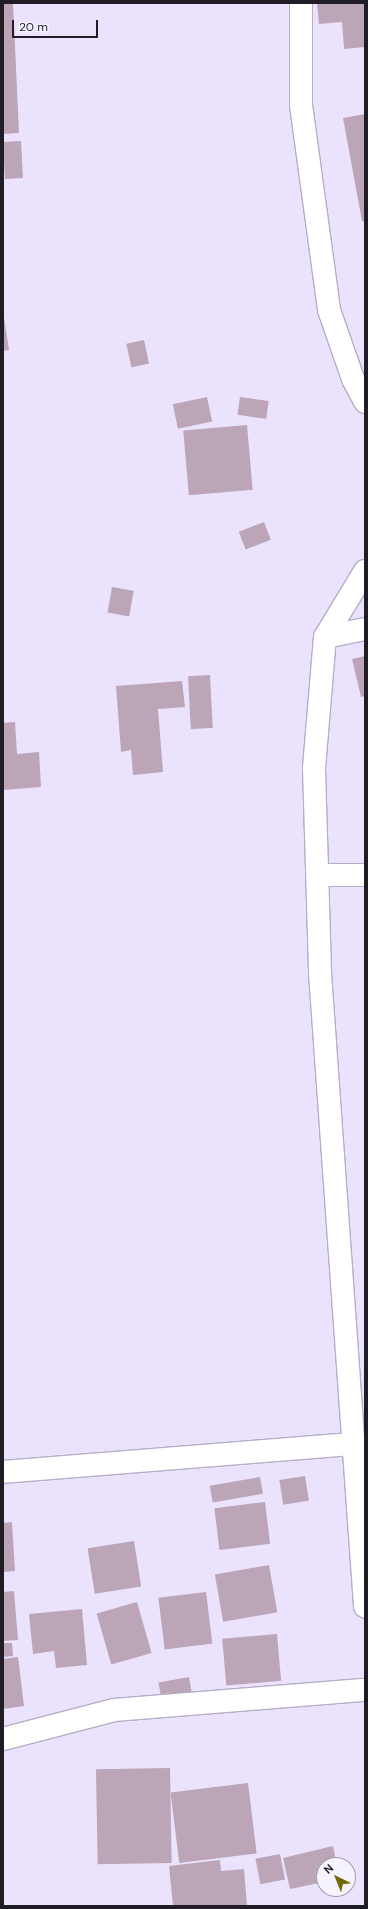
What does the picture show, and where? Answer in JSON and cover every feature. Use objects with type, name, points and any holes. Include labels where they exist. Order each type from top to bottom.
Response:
[{"type":"street","points":[[302,3],[302,113],[329,310],[359,378],[365,402]]},
{"type":"street","points":[[365,572],[325,637],[314,768],[319,876],[320,973],[365,1606]]},
{"type":"street","points":[[325,637],[365,629]]},
{"type":"street","points":[[319,876],[365,875]]},
{"type":"street","points":[[3,1472],[353,1444]]},
{"type":"street","points":[[3,1739],[114,1710],[365,1690]]},
{"type":"building","points":[[3,3],[13,3],[19,133],[3,134]]},
{"type":"building","points":[[317,3],[365,3],[365,47],[344,49],[342,22],[319,24]]},
{"type":"building","points":[[365,114],[365,221],[362,221],[343,118]]},
{"type":"building","points":[[21,141],[23,178],[5,179],[3,142]]},
{"type":"building","points":[[3,311],[9,350],[3,351]]},
{"type":"building","points":[[144,340],[149,363],[131,367],[126,344]]},
{"type":"building","points":[[207,397],[212,421],[178,429],[173,404]]},
{"type":"building","points":[[240,397],[269,401],[266,419],[237,415]]},
{"type":"building","points":[[247,425],[253,490],[189,495],[183,431]]},
{"type":"building","points":[[264,522],[271,540],[246,549],[239,532]]},
{"type":"building","points":[[112,587],[134,591],[129,616],[107,613]]},
{"type":"building","points":[[365,656],[365,696],[361,697],[352,659]]},
{"type":"building","points":[[210,675],[213,728],[191,729],[188,676]]},
{"type":"building","points":[[182,681],[185,707],[158,709],[163,772],[133,775],[131,750],[121,752],[116,686]]},
{"type":"building","points":[[15,722],[17,754],[39,752],[41,787],[3,790],[3,723]]},
{"type":"building","points":[[305,1476],[309,1501],[283,1505],[279,1480]]},
{"type":"building","points":[[260,1477],[263,1494],[213,1503],[210,1486]]},
{"type":"building","points":[[265,1502],[270,1544],[219,1550],[214,1508]]},
{"type":"building","points":[[12,1522],[15,1571],[3,1572],[3,1523]]},
{"type":"building","points":[[134,1541],[141,1586],[95,1594],[88,1548]]},
{"type":"building","points":[[269,1565],[277,1612],[223,1622],[215,1575]]},
{"type":"building","points":[[14,1591],[18,1640],[3,1641],[3,1592]]},
{"type":"building","points":[[206,1592],[212,1644],[165,1649],[158,1598]]},
{"type":"building","points":[[137,1602],[152,1653],[111,1665],[97,1614]]},
{"type":"building","points":[[82,1609],[87,1665],[56,1668],[54,1651],[33,1654],[29,1614]]},
{"type":"building","points":[[277,1634],[281,1681],[226,1686],[222,1639]]},
{"type":"building","points":[[3,1643],[12,1643],[13,1656],[3,1657]]},
{"type":"building","points":[[18,1657],[24,1706],[3,1709],[3,1659]]},
{"type":"building","points":[[189,1677],[192,1694],[161,1699],[158,1682]]},
{"type":"building","points":[[170,1768],[172,1863],[98,1864],[96,1769]]},
{"type":"building","points":[[248,1783],[257,1853],[179,1863],[171,1793]]},
{"type":"building","points":[[333,1846],[335,1857],[316,1857],[316,1884],[290,1889],[283,1858]]},
{"type":"building","points":[[280,1854],[285,1880],[260,1884],[255,1859]]},
{"type":"building","points":[[220,1860],[221,1871],[244,1869],[247,1906],[173,1906],[169,1866]]}]
